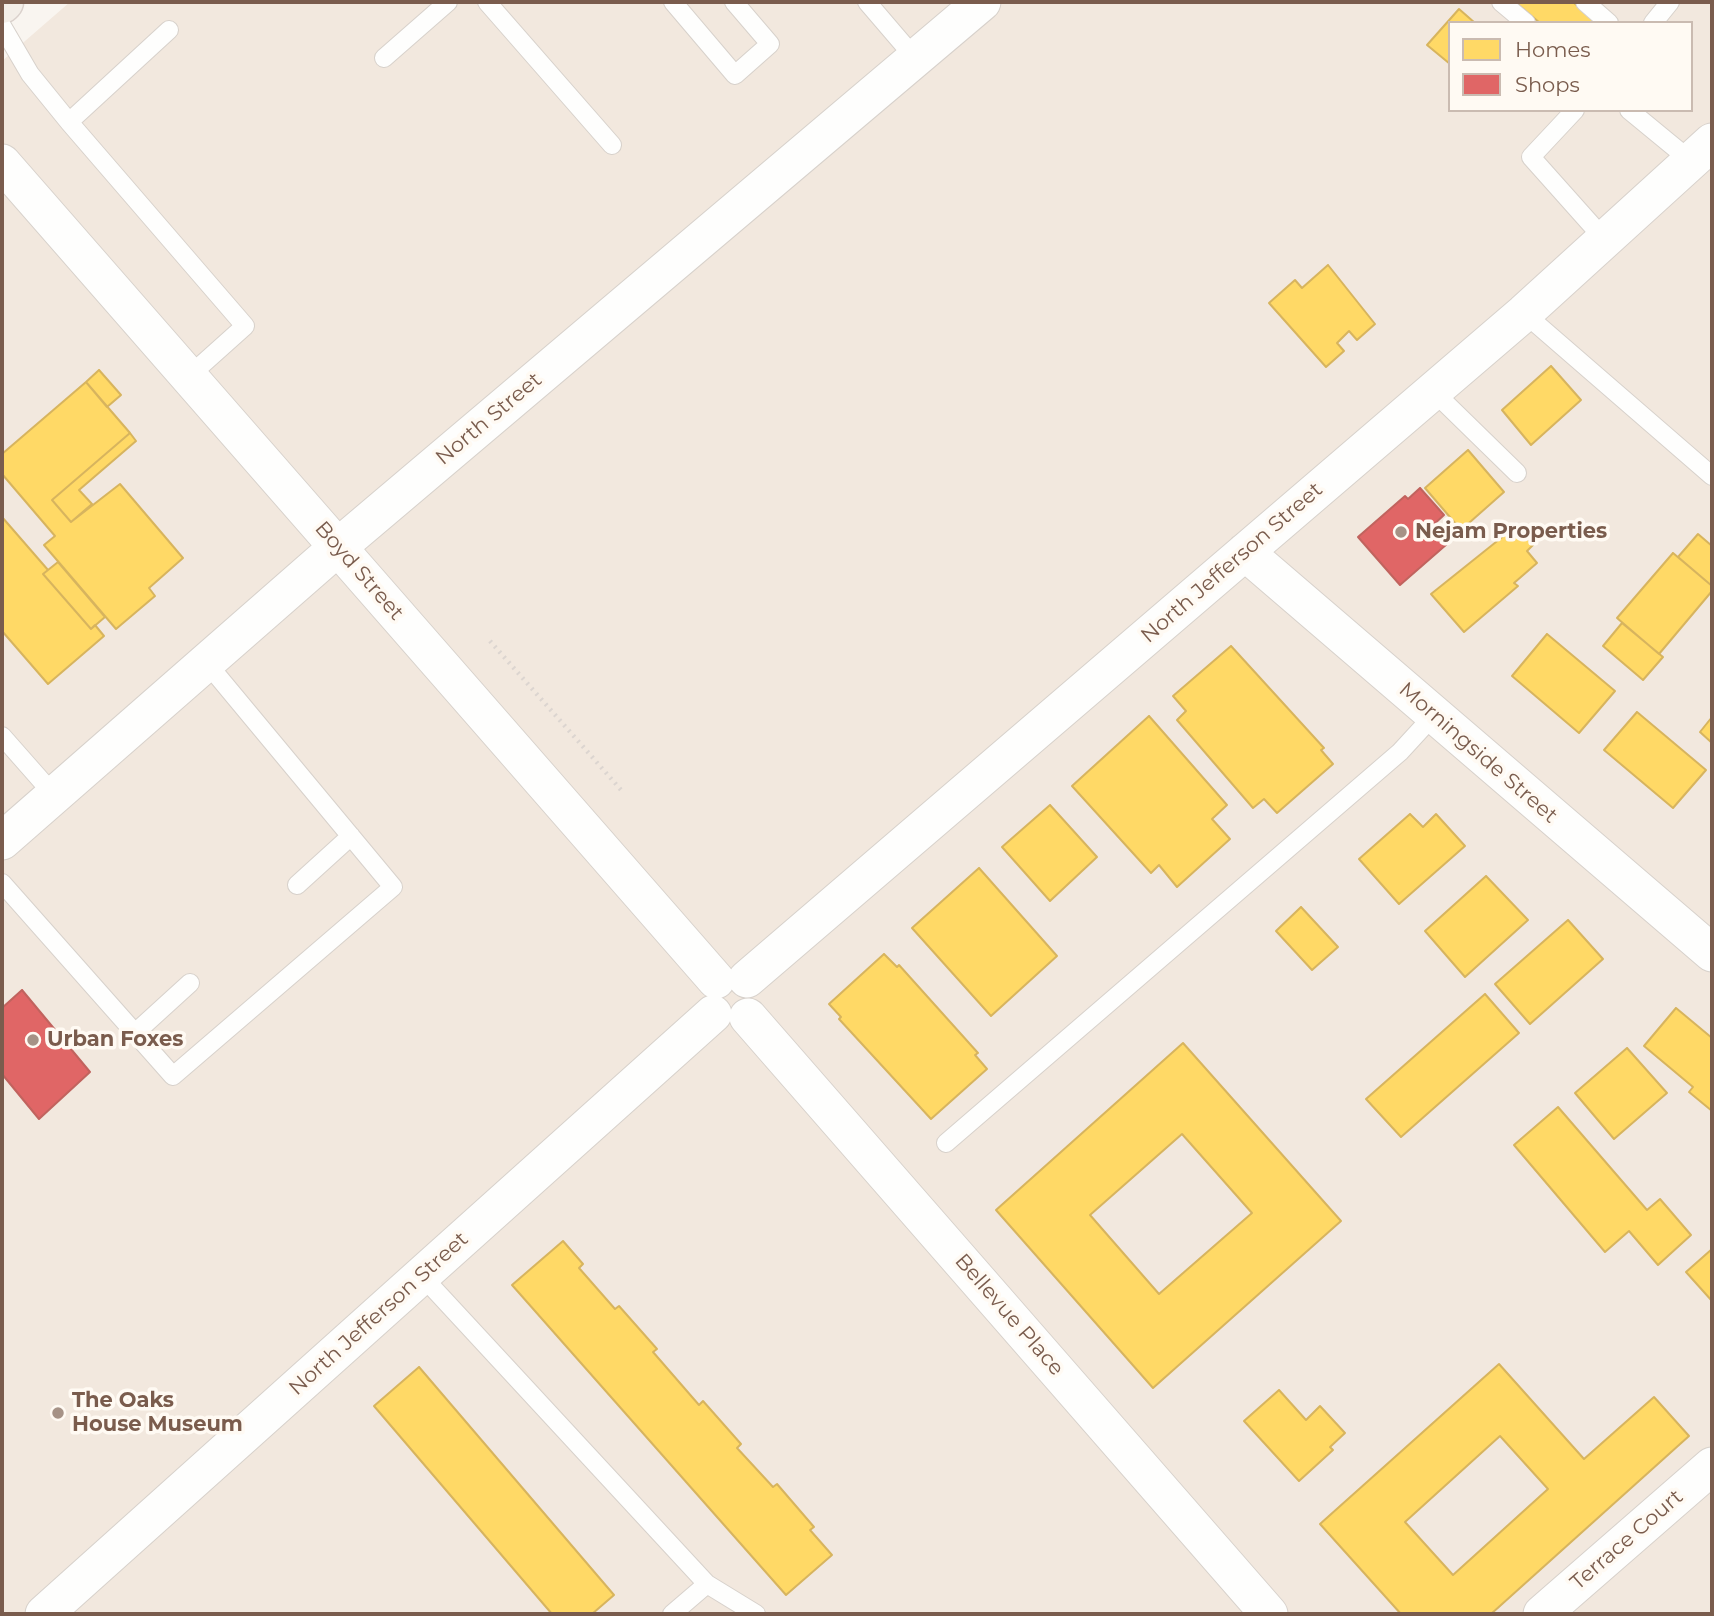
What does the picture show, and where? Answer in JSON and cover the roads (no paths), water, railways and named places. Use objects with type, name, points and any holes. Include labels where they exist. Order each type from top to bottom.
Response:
[{"type":"street","name":"North Street","points":[[2,841],[338,547],[982,2]]},
{"type":"street","name":"North Jefferson Street","points":[[44,1614],[731,998],[1524,313],[1702,152]]},
{"type":"street","name":"Boyd Street","points":[[2,163],[731,998]]},
{"type":"street","name":"Morningside Street","points":[[1245,552],[1712,953]]},
{"type":"street","name":"Bellevue Place","points":[[731,998],[1269,1614]]},
{"type":"street","name":"Terrace Court","points":[[1542,1614],[1712,1466]]},
{"type":"lane","points":[[384,58],[448,2]]},
{"type":"lane","points":[[487,2],[612,145]]},
{"type":"lane","points":[[673,2],[736,75],[770,44],[734,2]]},
{"type":"lane","points":[[867,2],[915,58]]},
{"type":"lane","points":[[1501,2],[1524,21]]},
{"type":"lane","points":[[1585,2],[1607,21]]},
{"type":"lane","points":[[1655,21],[1670,2]]},
{"type":"lane","points":[[2,26],[30,74],[245,326],[188,377]]},
{"type":"lane","points":[[69,122],[169,30]]},
{"type":"lane","points":[[1573,112],[1531,157],[1605,240]]},
{"type":"lane","points":[[1632,112],[1702,152]]},
{"type":"lane","points":[[1524,313],[1712,476]]},
{"type":"lane","points":[[1433,391],[1517,473]]},
{"type":"lane","points":[[2,883],[173,1076],[393,887],[206,662]]},
{"type":"lane","points":[[946,1143],[1400,752],[1434,715]]},
{"type":"lane","points":[[2,736],[54,795]]},
{"type":"lane","points":[[297,885],[351,836]]},
{"type":"lane","points":[[134,1034],[190,983]]},
{"type":"lane","points":[[422,1276],[707,1584],[756,1614]]},
{"type":"lane","points":[[672,1614],[707,1584]]},
{"type":"place","name":"Nejam Properties","points":[[1401,532]]},
{"type":"place","name":"Urban Foxes","points":[[33,1040]]},
{"type":"place","name":"The Oaks House Museum","points":[[58,1413]]}]
